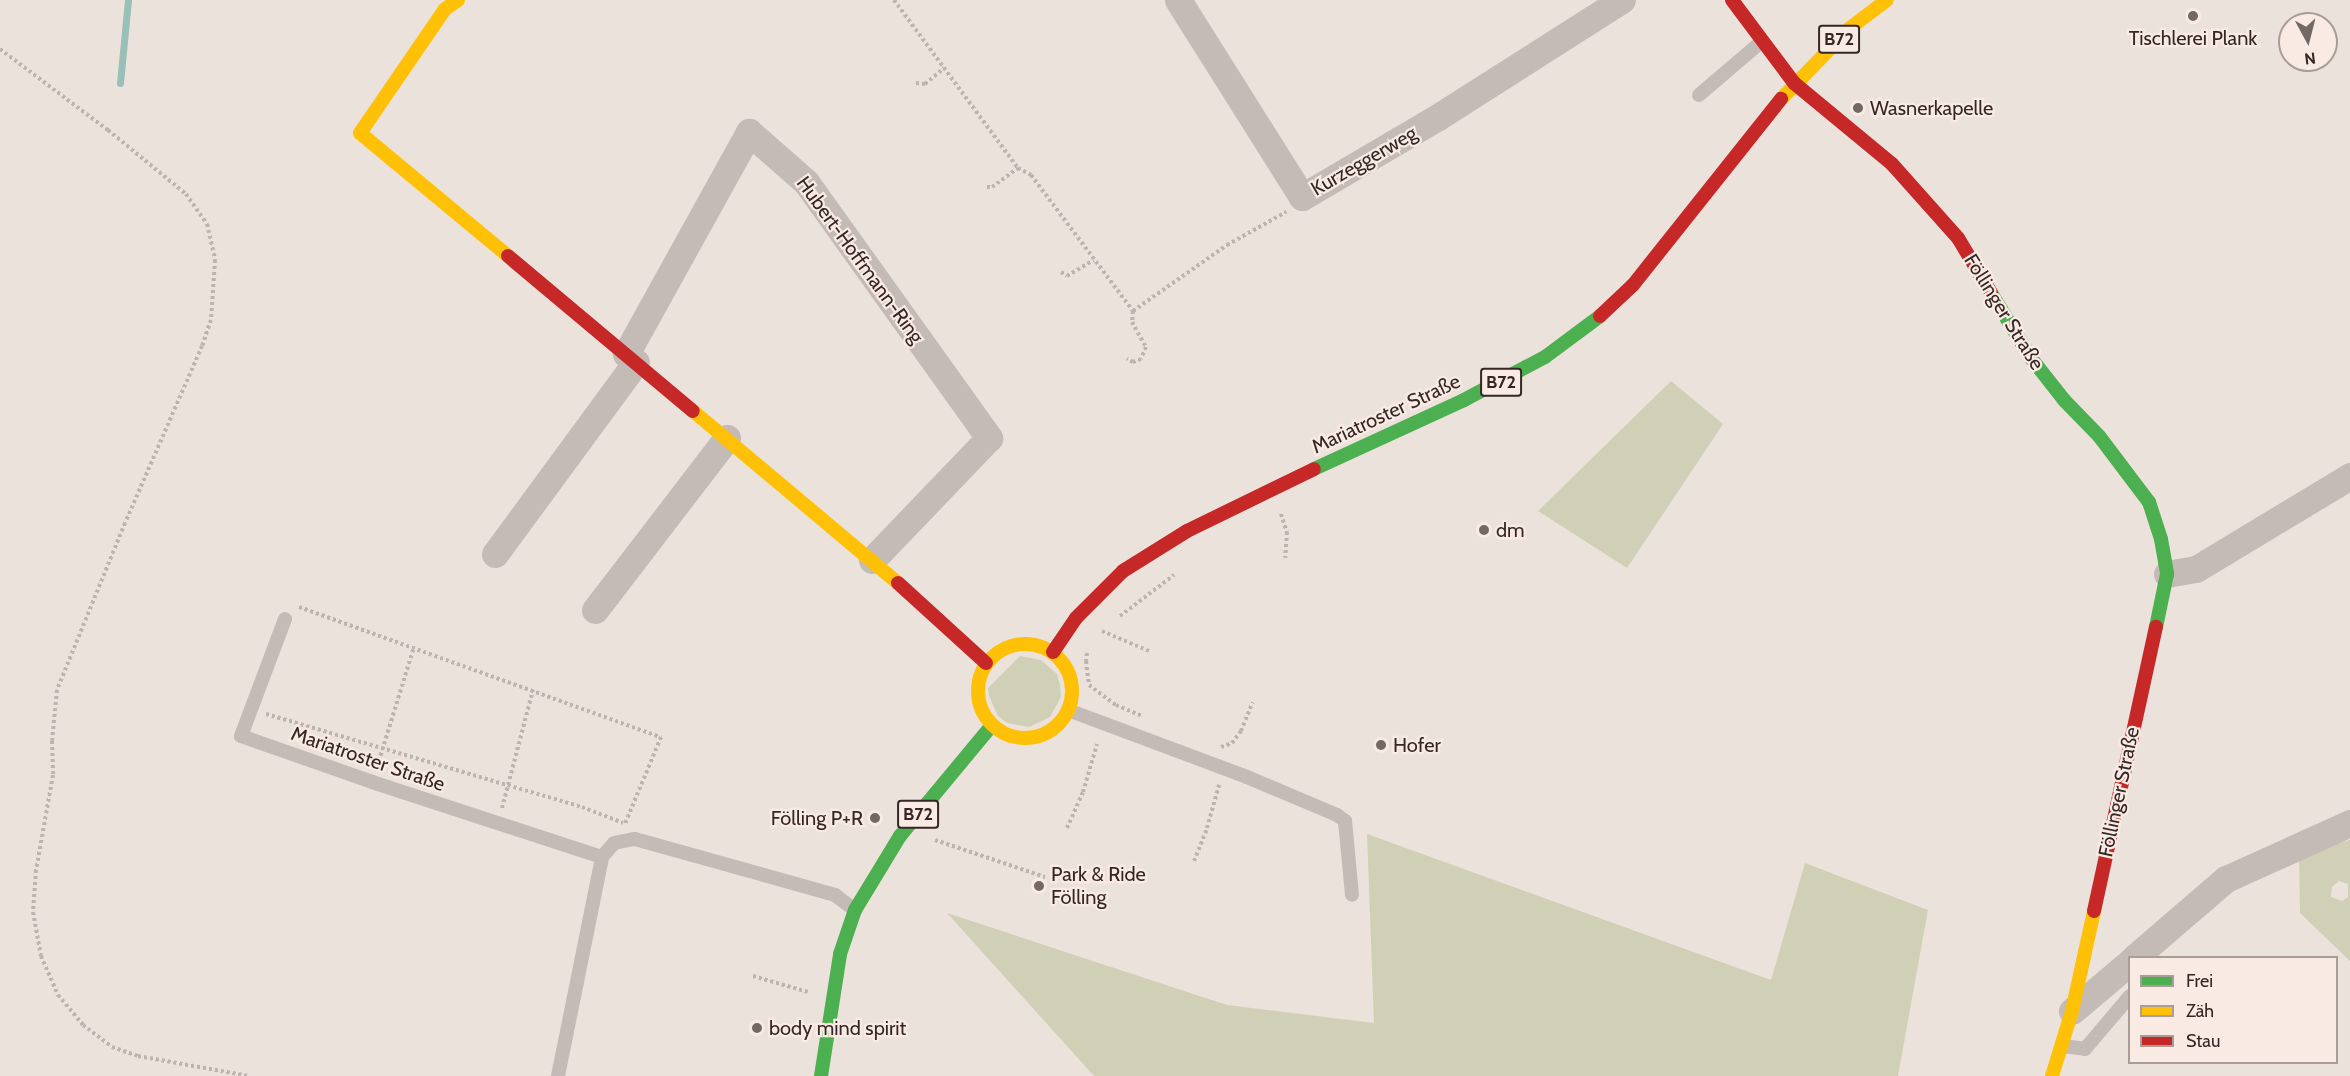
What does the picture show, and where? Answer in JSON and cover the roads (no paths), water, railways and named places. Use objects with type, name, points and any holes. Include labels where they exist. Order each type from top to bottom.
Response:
[{"type":"street","points":[[458,0],[445,9],[360,133],[872,560],[986,663]]},
{"type":"street","name":"Kurzeggerweg","points":[[1178,0],[1302,196],[1438,117],[1622,0]]},
{"type":"street","points":[[1732,0],[1761,42],[1794,83]]},
{"type":"street","name":"Mariatroster Straße","points":[[1053,652],[1076,618],[1123,571],[1187,531],[1272,488],[1464,400],[1545,357],[1570,340],[1603,314],[1633,285],[1794,83],[1850,28],[1887,0]]},
{"type":"street","name":"Föllinger Straße","points":[[1794,83],[1892,164],[1958,238],[2031,358],[2064,400],[2099,436],[2149,502],[2161,539],[2167,574],[2072,1011],[2052,1076]]},
{"type":"street","name":"Hubert-Hoffmann-Ring","points":[[495,554],[631,358],[749,132],[806,182],[989,438],[872,560]]},
{"type":"street","points":[[595,609],[727,438]]},
{"type":"street","points":[[2167,574],[2196,569],[2350,476]]},
{"type":"street","points":[[1024,643],[1053,652],[1064,664],[1070,678],[1072,694],[1068,710],[1058,724],[1043,734],[1025,738],[1008,735],[992,725],[982,712],[977,695],[979,679],[986,663],[996,653],[1010,646],[1024,643]]},
{"type":"street","name":"B72","points":[[821,1076],[840,954],[855,910],[900,836],[992,725]]},
{"type":"street","points":[[2135,956],[2226,879],[2350,823]]},
{"type":"street","points":[[2072,1011],[2128,964]]},
{"type":"lane","points":[[1699,95],[1761,42]]},
{"type":"lane","name":"Mariatroster Straße","points":[[285,619],[241,736],[372,782],[602,857]]},
{"type":"lane","points":[[1068,710],[1337,815],[1345,821],[1352,895]]},
{"type":"lane","points":[[558,1076],[602,857],[614,843],[635,839],[835,895],[855,910]]},
{"type":"lane","points":[[2062,1046],[2085,1049],[2128,998]]},
{"type":"waterway","points":[[120,83],[128,0]]},
{"type":"place","name":"Tischlerei Plank","points":[[2193,16]]},
{"type":"place","name":"Wasnerkapelle","points":[[1858,108]]},
{"type":"place","name":"dm","points":[[1484,530]]},
{"type":"place","name":"Hofer","points":[[1381,745]]},
{"type":"place","name":"Fölling P+R","points":[[875,818]]},
{"type":"place","name":"Park & Ride Fölling","points":[[1039,886]]},
{"type":"place","name":"body mind spirit","points":[[757,1028]]}]
